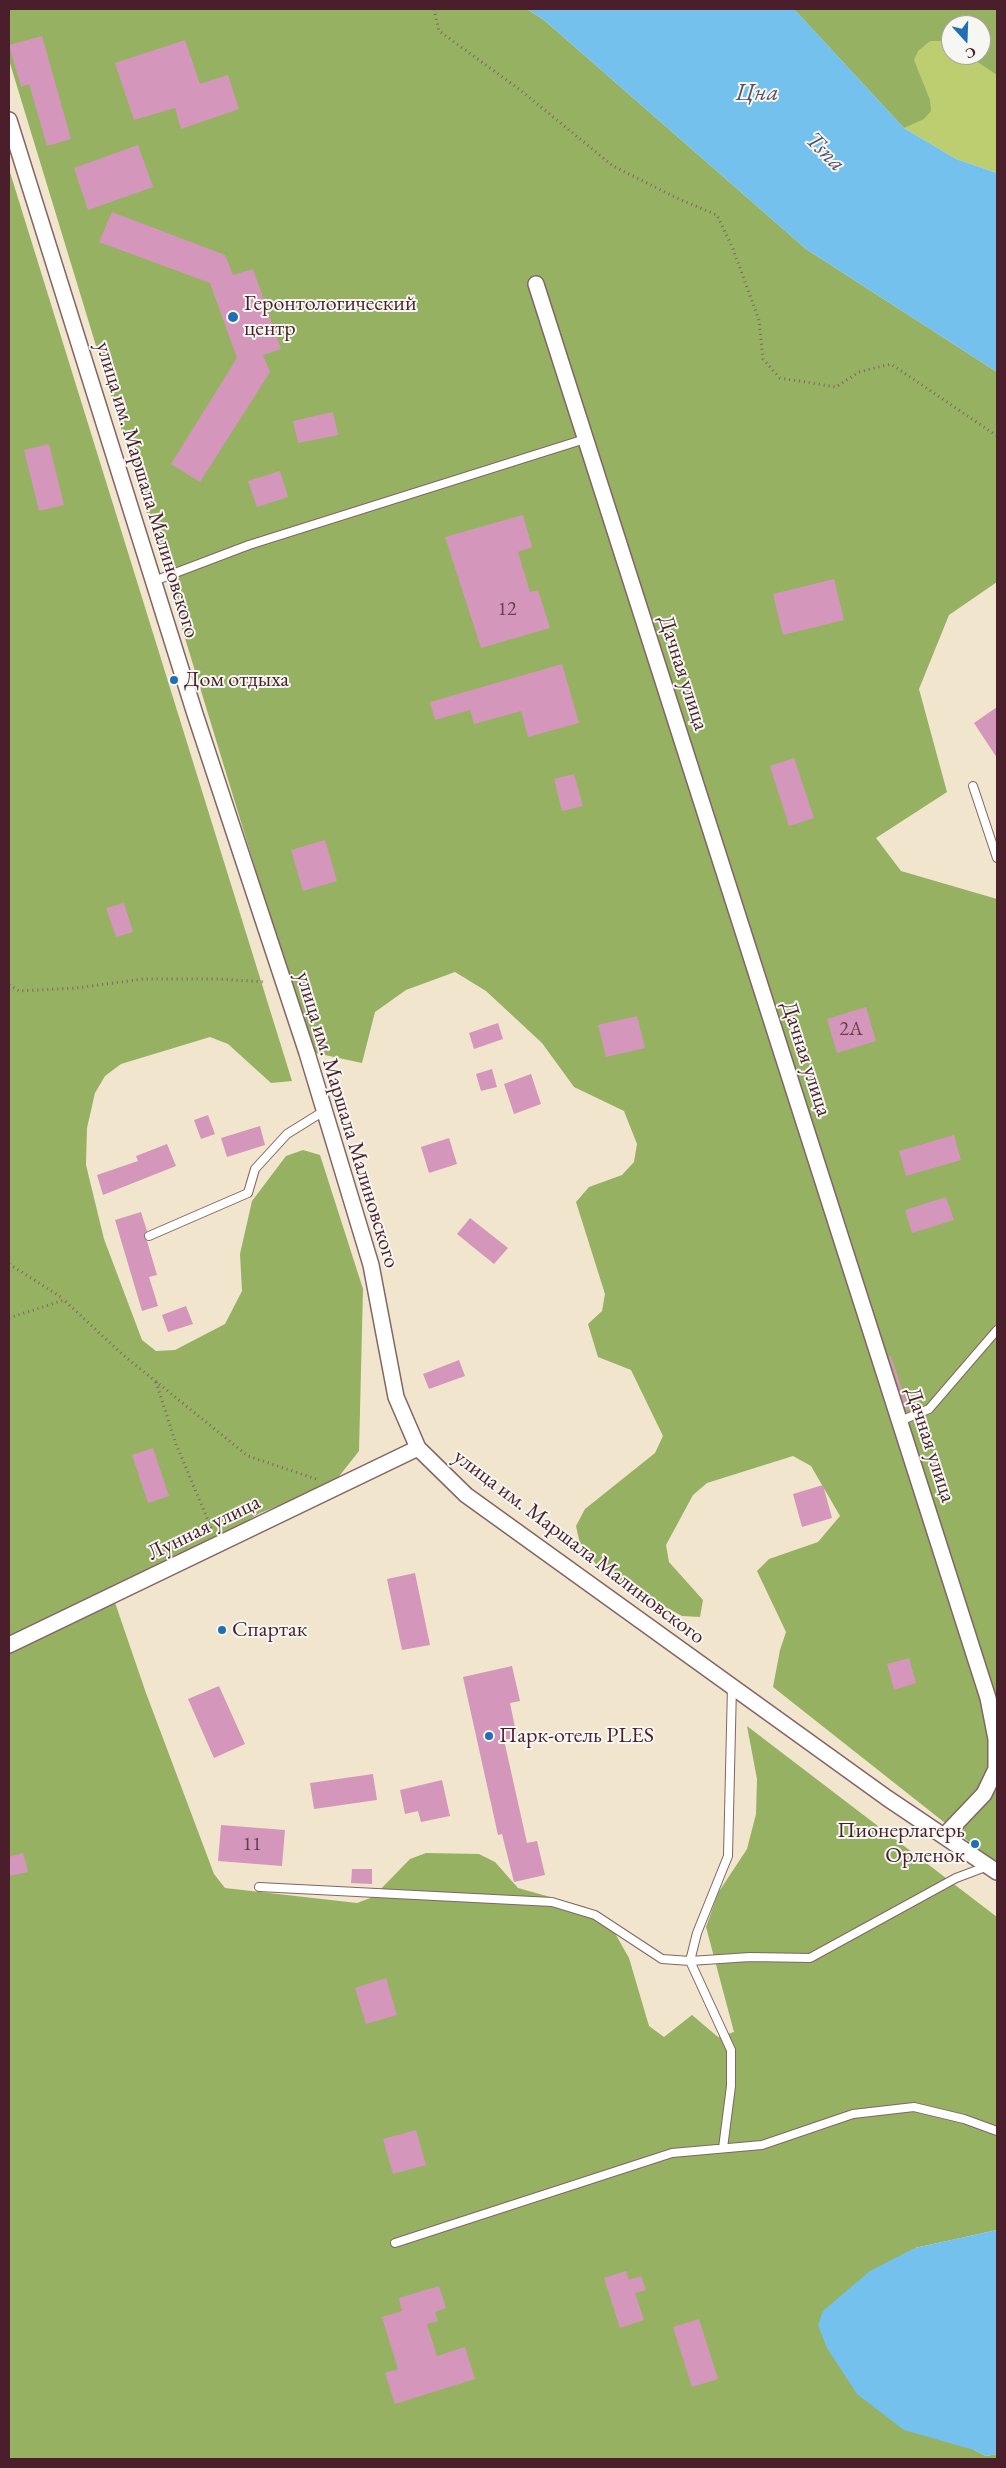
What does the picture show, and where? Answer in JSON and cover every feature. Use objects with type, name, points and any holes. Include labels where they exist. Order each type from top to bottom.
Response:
[{"type":"street","name":"улица им. Маршала Малиновского","points":[[9,120],[324,1111],[371,1265],[396,1397],[418,1448],[466,1495],[887,1798],[993,1869]]},
{"type":"street","name":"Дачная улица","points":[[536,284],[988,1698],[996,1739],[996,1768],[984,1794],[944,1835]]},
{"type":"street","name":"Лунная улица","points":[[9,1644],[418,1448]]},
{"type":"lane","points":[[154,581],[249,545],[585,438]]},
{"type":"lane","points":[[973,786],[997,858]]},
{"type":"lane","points":[[149,1236],[248,1192],[255,1169],[287,1134],[324,1111]]},
{"type":"lane","points":[[900,1421],[929,1409],[997,1330]]},
{"type":"lane","points":[[723,2148],[731,2086],[731,2050],[690,1961],[697,1933],[728,1856],[732,1686]]},
{"type":"lane","points":[[259,1886],[552,1902],[595,1916],[662,1958],[690,1961],[750,1957],[810,1958],[956,1878],[993,1869]]},
{"type":"lane","points":[[395,2243],[672,2153],[762,2145],[853,2114],[914,2107],[964,2119],[997,2131]]},
{"type":"path","points":[[434,9],[439,31],[519,89],[613,166],[681,200],[717,215],[733,249],[759,320],[763,359],[780,378],[836,387],[859,372],[891,364],[997,436]]},
{"type":"path","points":[[9,985],[19,991],[76,988],[143,979],[219,979],[284,983]]},
{"type":"path","points":[[9,1264],[64,1300],[122,1354],[248,1456],[333,1484],[335,1488]]},
{"type":"path","points":[[9,1318],[64,1300]]},
{"type":"path","points":[[155,1380],[176,1444],[218,1545]]},
{"type":"green space","points":[[9,9],[527,9],[544,20],[806,249],[997,372],[997,582],[949,615],[919,689],[947,792],[876,838],[901,871],[997,899],[997,1864],[773,1687],[780,1650],[786,1632],[757,1571],[769,1559],[818,1542],[840,1516],[811,1466],[793,1456],[707,1483],[693,1495],[666,1545],[669,1562],[703,1600],[700,1617],[682,1616],[603,1573],[580,1544],[576,1526],[585,1509],[655,1453],[663,1436],[631,1370],[598,1357],[588,1324],[602,1311],[605,1294],[576,1202],[589,1187],[622,1175],[634,1162],[637,1144],[624,1111],[574,1087],[542,1043],[486,991],[455,972],[406,990],[375,1012],[362,1063],[311,1052],[9,60]]},
{"type":"green space","points":[[794,9],[997,9],[997,173],[956,159],[904,128]]},
{"type":"green space","points":[[794,9],[997,9],[997,75],[982,65],[991,65],[991,15],[941,15],[941,41],[930,41],[918,51],[914,60],[930,100],[931,111],[924,119],[904,128]]},
{"type":"green space","points":[[9,169],[292,1081],[271,1083],[228,1044],[210,1037],[121,1064],[105,1076],[95,1093],[87,1128],[86,1165],[104,1239],[142,1340],[156,1351],[175,1350],[225,1324],[242,1291],[240,1254],[252,1201],[286,1156],[303,1150],[320,1155],[363,1289],[359,1451],[333,1484],[260,1513],[221,1537],[111,1591],[146,1693],[214,1874],[225,1888],[357,1903],[373,1897],[410,1859],[426,1853],[479,1854],[495,1862],[518,1888],[586,1907],[612,1928],[629,1958],[649,2026],[664,2037],[692,2015],[718,2037],[734,2032],[706,1927],[718,1893],[747,1849],[756,1814],[757,1779],[747,1726],[997,1917],[997,2230],[915,2248],[974,2450],[986,2456],[997,2454],[997,2459],[9,2459]]},
{"type":"water","name":"Цна","points":[[527,9],[794,9],[904,128],[956,159],[997,173],[997,372],[806,249],[544,20]]},
{"type":"water","points":[[997,2230],[997,2454],[986,2456],[974,2450],[904,2430],[857,2394],[827,2348],[818,2325],[823,2311],[870,2271],[915,2248]]},
{"type":"building","points":[[42,36],[71,139],[47,146],[29,84],[21,87],[9,45]]},
{"type":"building","points":[[185,40],[200,84],[228,75],[239,109],[181,129],[175,108],[134,120],[115,63]]},
{"type":"building","points":[[138,145],[153,187],[88,210],[74,168]]},
{"type":"building","points":[[112,212],[225,255],[233,275],[253,269],[281,349],[263,355],[270,372],[200,482],[171,464],[237,358],[210,283],[99,242]]},
{"type":"building","points":[[333,412],[338,435],[298,443],[293,421]]},
{"type":"building","points":[[49,444],[64,505],[39,511],[24,450]]},
{"type":"building","points":[[280,471],[288,497],[257,507],[248,481]]},
{"type":"building","points":[[523,515],[532,547],[518,552],[530,592],[538,590],[550,628],[481,648],[445,537]]},
{"type":"building","points":[[834,579],[844,620],[783,635],[773,594]]},
{"type":"building","points":[[562,664],[579,723],[528,737],[521,711],[474,724],[470,710],[435,720],[430,702]]},
{"type":"building","points":[[997,707],[997,758],[974,723]]},
{"type":"building","points":[[794,758],[814,818],[789,826],[770,766]]},
{"type":"building","points":[[574,774],[583,806],[562,811],[554,779]]},
{"type":"building","points":[[325,840],[337,881],[303,891],[291,850]]},
{"type":"building","points":[[124,903],[133,932],[116,937],[106,908]]},
{"type":"building","points":[[866,1007],[876,1041],[837,1053],[827,1019]]},
{"type":"building","points":[[637,1016],[645,1048],[606,1057],[598,1025]]},
{"type":"building","points":[[498,1023],[503,1039],[474,1049],[469,1033]]},
{"type":"building","points":[[492,1069],[497,1087],[481,1091],[476,1074]]},
{"type":"building","points":[[531,1074],[541,1104],[514,1114],[504,1084]]},
{"type":"building","points":[[208,1115],[215,1134],[201,1139],[194,1120]]},
{"type":"building","points":[[260,1126],[265,1145],[227,1157],[221,1138]]},
{"type":"building","points":[[954,1135],[961,1160],[906,1176],[899,1151]]},
{"type":"building","points":[[449,1138],[457,1164],[429,1173],[421,1147]]},
{"type":"building","points":[[167,1144],[176,1166],[103,1195],[97,1175],[138,1161],[136,1156]]},
{"type":"building","points":[[946,1197],[954,1220],[912,1233],[905,1210]]},
{"type":"building","points":[[141,1212],[147,1231],[144,1238],[147,1241],[157,1275],[149,1277],[158,1306],[142,1311],[115,1220]]},
{"type":"building","points":[[470,1218],[508,1248],[494,1264],[457,1234]]},
{"type":"building","points":[[186,1306],[193,1324],[168,1332],[162,1315]]},
{"type":"building","points":[[891,1356],[909,1410],[906,1410],[889,1357]]},
{"type":"building","points":[[459,1360],[465,1376],[429,1389],[423,1374]]},
{"type":"building","points":[[153,1448],[169,1496],[148,1503],[132,1455]]},
{"type":"building","points":[[823,1485],[832,1518],[802,1527],[793,1494]]},
{"type":"building","points":[[415,1573],[430,1645],[402,1650],[387,1579]]},
{"type":"building","points":[[909,1658],[916,1683],[894,1690],[887,1664]]},
{"type":"building","points":[[512,1666],[520,1701],[510,1703],[517,1737],[504,1740],[527,1843],[537,1841],[545,1875],[514,1882],[502,1834],[498,1835],[463,1677]]},
{"type":"building","points":[[219,1686],[245,1744],[214,1758],[188,1699]]},
{"type":"building","points":[[373,1774],[377,1800],[314,1809],[310,1783]]},
{"type":"building","points":[[442,1780],[450,1816],[421,1822],[418,1811],[405,1814],[400,1790]]},
{"type":"building","points":[[221,1825],[285,1830],[282,1866],[218,1861]]},
{"type":"building","points":[[23,1853],[28,1872],[9,1876],[9,1857]]},
{"type":"building","points":[[352,1869],[372,1869],[372,1884],[351,1883]]},
{"type":"building","points":[[386,1978],[397,2015],[366,2024],[355,1988]]},
{"type":"building","points":[[416,2130],[426,2165],[393,2174],[383,2139]]},
{"type":"building","points":[[626,2271],[629,2280],[641,2276],[646,2290],[635,2293],[644,2320],[620,2328],[604,2278]]},
{"type":"building","points":[[439,2286],[446,2308],[435,2312],[438,2321],[427,2324],[437,2356],[465,2347],[475,2379],[395,2404],[385,2373],[398,2369],[382,2317],[402,2311],[399,2298]]},
{"type":"building","points":[[699,2319],[718,2379],[692,2387],[673,2327]]},
{"type":"place","name":"Геронтологический центр","points":[[233,317]]},
{"type":"place","name":"Дом отдыха","points":[[174,680]]},
{"type":"place","name":"Спартак","points":[[222,1630]]},
{"type":"place","name":"Парк-отель PLES","points":[[489,1736]]},
{"type":"place","name":"Пионерлагерь Орленок","points":[[975,1844]]},
{"type":"water label","name":"Tsna","points":[[825,152]]}]
